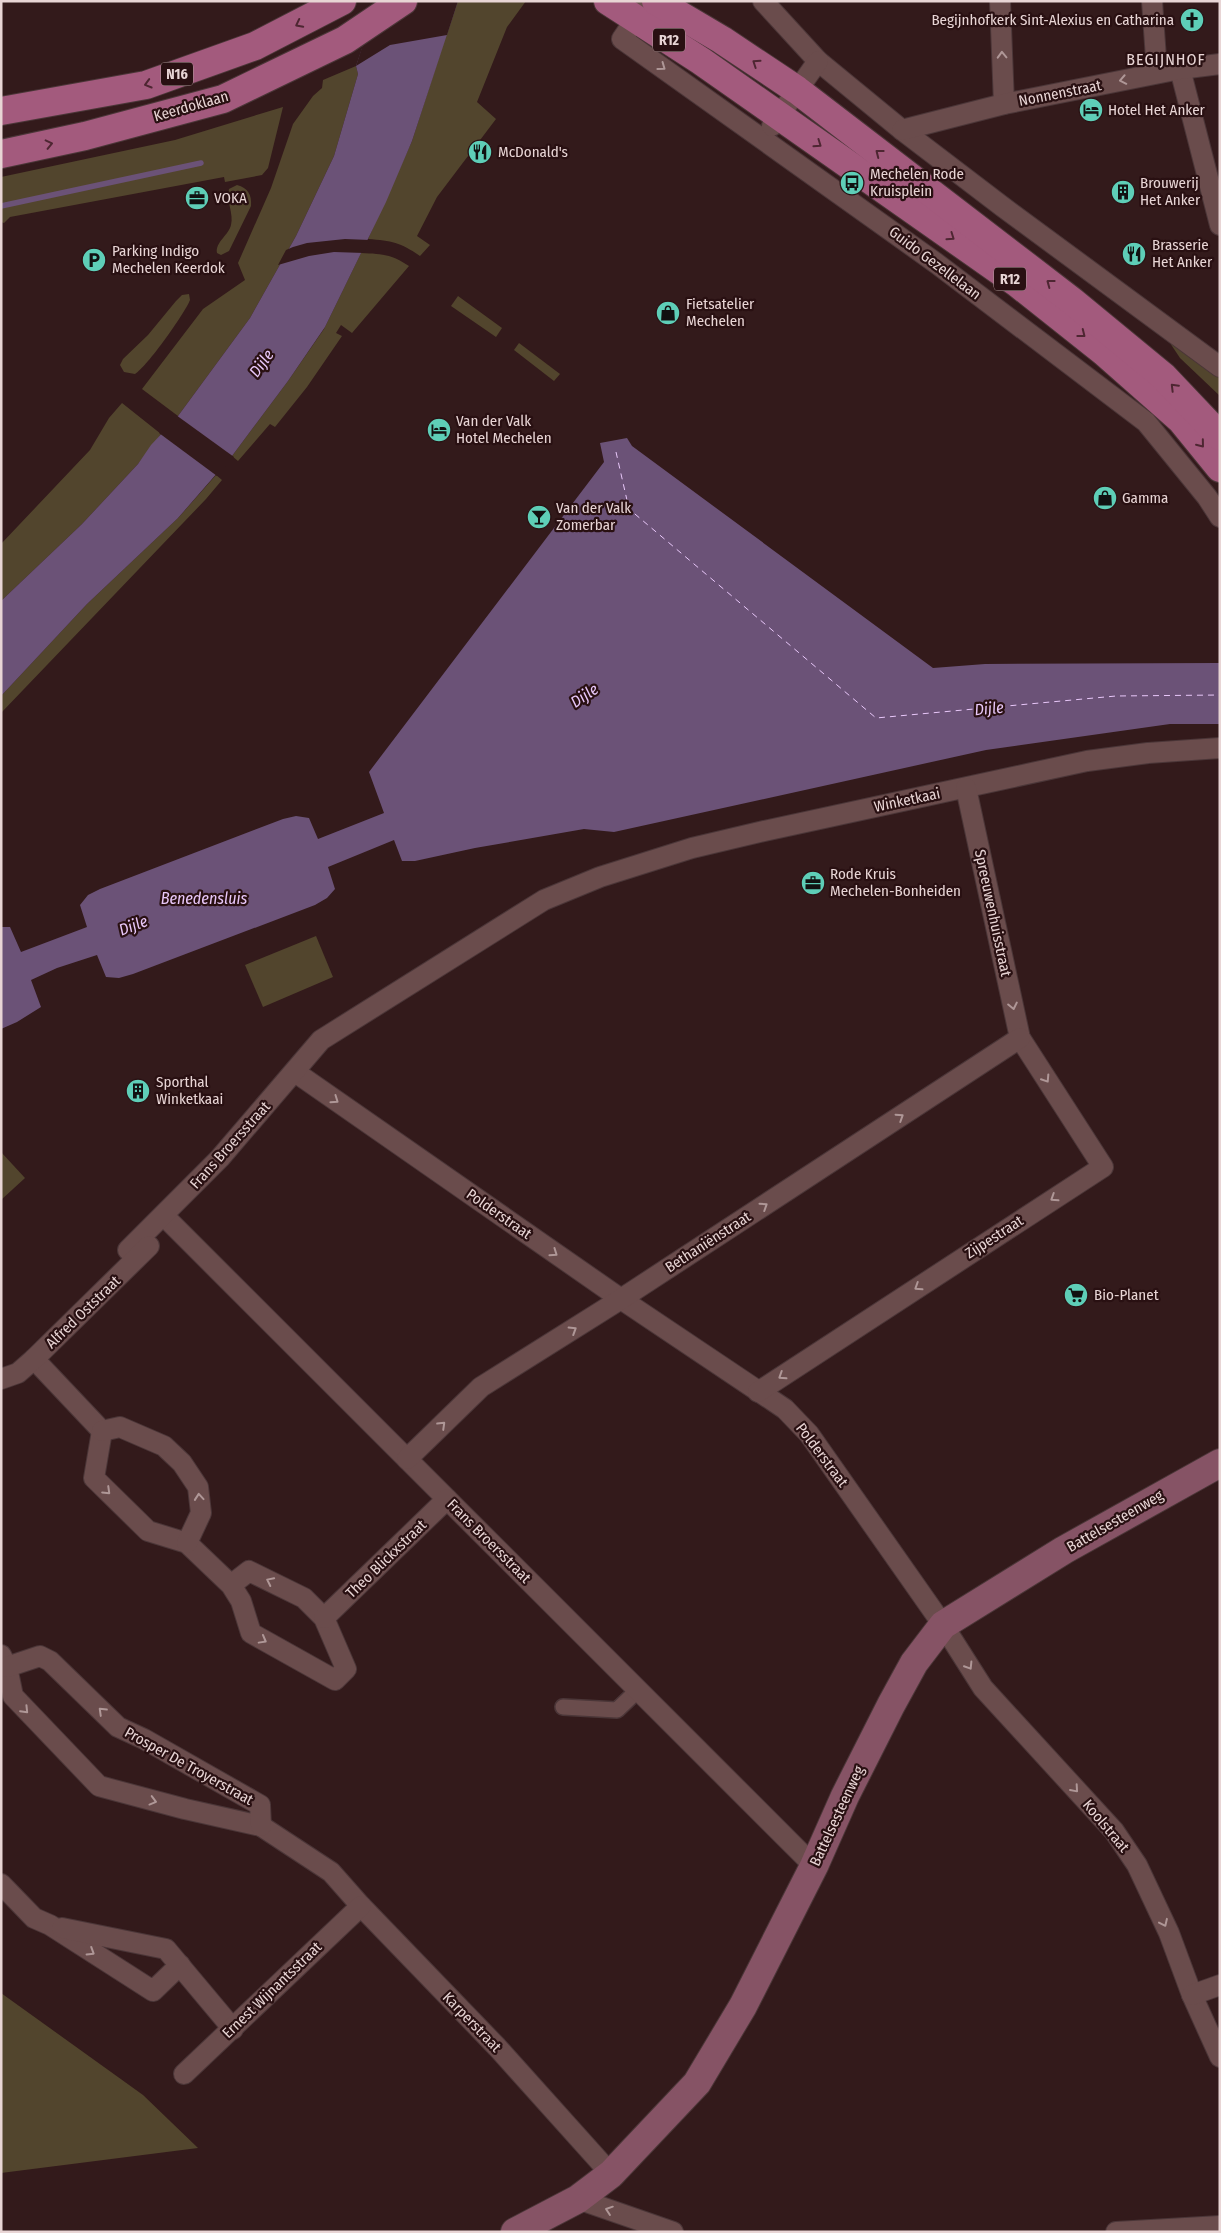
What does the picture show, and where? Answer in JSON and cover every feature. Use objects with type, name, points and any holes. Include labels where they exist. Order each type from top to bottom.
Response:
[{"type":"main road","name":"N16","points":[[1,111],[146,85],[255,46],[342,1]]},
{"type":"main road","name":"Keerdoklaan","points":[[1,154],[85,136],[223,98],[345,40],[403,1]]},
{"type":"main road","name":"Guido Gezellelaan","points":[[608,1],[641,15],[722,40],[797,90],[1117,336],[1163,376],[1220,436]]},
{"type":"main road","name":"Guido Gezellelaan","points":[[641,15],[771,128],[1017,283],[1104,352],[1181,420],[1220,468]]},
{"type":"main road","name":"Battelsesteenweg","points":[[515,2232],[578,2199],[611,2174],[697,2083],[744,2006],[814,1866],[845,1796],[900,1688],[914,1663],[943,1625],[1064,1550],[1220,1464]]},
{"type":"street","points":[[763,1],[818,60],[902,130],[1220,367]]},
{"type":"street","points":[[1000,1],[1004,104]]},
{"type":"street","points":[[1152,1],[1157,73]]},
{"type":"street","points":[[771,128],[818,60]]},
{"type":"street","name":"Nonnenstraat","points":[[902,130],[1004,104],[1157,73],[1220,64]]},
{"type":"street","points":[[1180,69],[1220,226]]},
{"type":"street","name":"Guido Gezellelaan","points":[[771,128],[936,263],[1146,422],[1207,497],[1220,517]]},
{"type":"street","name":"Winketkaai","points":[[295,1072],[321,1040],[544,900],[600,877],[701,846],[1087,761],[1148,753],[1220,748]]},
{"type":"street","name":"Spreeuwenhuisstraat","points":[[966,788],[1020,1038]]},
{"type":"street","name":"Bethaniënstraat","points":[[407,1459],[481,1387],[621,1299],[1020,1038]]},
{"type":"street","name":"Zijpestraat","points":[[758,1392],[1103,1166],[1020,1038]]},
{"type":"street","name":"Frans Broersstraat","points":[[128,1250],[220,1158],[295,1072]]},
{"type":"street","name":"Polderstraat","points":[[295,1072],[621,1299],[785,1409],[809,1434],[943,1625]]},
{"type":"street","name":"Frans Broersstraat","points":[[164,1216],[814,1866]]},
{"type":"street","name":"Alfred Oststraat","points":[[1,1379],[18,1373],[34,1359],[151,1245],[143,1236]]},
{"type":"street","points":[[34,1359],[102,1431]]},
{"type":"street","points":[[102,1431],[120,1427],[164,1446],[182,1463],[198,1486],[201,1513],[187,1543]]},
{"type":"street","points":[[102,1431],[94,1478],[148,1531],[187,1543],[231,1585],[241,1601],[251,1633],[335,1680],[346,1669],[324,1618],[304,1598],[249,1571],[231,1585]]},
{"type":"street","name":"Theo Blickxstraat","points":[[324,1618],[447,1499]]},
{"type":"street","name":"Koolstraat","points":[[943,1625],[983,1688],[1114,1831],[1137,1865],[1220,2057]]},
{"type":"street","name":"Prosper De Troyerstraat","points":[[261,1826],[260,1805],[144,1739],[118,1727],[50,1660],[40,1656],[4,1661],[13,1696],[99,1786],[185,1809],[261,1826],[331,1872]]},
{"type":"street","points":[[563,1707],[617,1710],[638,1690]]},
{"type":"street","name":"Karperstraat","points":[[331,1872],[360,1906],[497,2047],[611,2174]]},
{"type":"street","points":[[1,1884],[34,1918],[50,1925],[153,1991],[180,1965]]},
{"type":"street","name":"Ernest Wijnantsstraat","points":[[184,2074],[360,1906]]},
{"type":"street","points":[[50,1925],[166,1949],[233,2029]]},
{"type":"street","points":[[1192,1995],[1220,1985]]},
{"type":"street","points":[[578,2199],[673,2232]]},
{"type":"street","points":[[1116,2232],[1220,2226]]},
{"type":"shaded area","points":[[457,1],[526,1],[507,27],[477,102],[496,119],[437,197],[417,236],[430,245],[420,256],[396,243],[368,239],[412,141]]},
{"type":"shaded area","points":[[356,66],[358,74],[334,156],[296,236],[250,318],[178,416],[142,389],[203,309],[245,280],[238,263],[271,188],[293,124],[313,96],[322,88],[323,80]]},
{"type":"shaded area","points":[[283,107],[268,168],[262,175],[225,182],[224,177],[10,217],[4,223],[1,222],[1,177],[175,140]]},
{"type":"shaded area","points":[[237,185],[248,192],[251,198],[251,206],[229,251],[221,255],[217,253],[218,245],[230,229],[232,221],[228,198],[229,189]]},
{"type":"shaded area","points":[[361,253],[386,255],[409,266],[352,333],[341,325],[336,333],[342,336],[307,387],[275,427],[270,424],[238,461],[232,456],[324,329]]},
{"type":"shaded area","points":[[189,294],[190,300],[181,316],[148,361],[135,374],[124,372],[120,365],[123,359],[148,335],[182,295]]},
{"type":"shaded area","points":[[458,296],[502,328],[496,337],[451,306]]},
{"type":"shaded area","points":[[519,343],[560,374],[554,381],[514,350]]},
{"type":"shaded area","points":[[1170,343],[1220,377],[1220,396],[1180,358]]},
{"type":"shaded area","points":[[122,403],[161,434],[138,464],[82,524],[1,601],[1,544],[90,450],[109,418]]},
{"type":"shaded area","points":[[216,475],[222,480],[206,499],[1,713],[1,696],[87,604],[179,517]]},
{"type":"shaded area","points":[[316,936],[333,977],[263,1007],[245,965]]},
{"type":"shaded area","points":[[1,1152],[25,1178],[1,1200]]},
{"type":"shaded area","points":[[1,1993],[143,2095],[198,2148],[1,2173]]},
{"type":"water","name":"Dijle","points":[[378,1],[458,1],[412,141],[386,202],[325,327],[288,381],[232,456],[178,518],[87,604],[1,696],[1,601],[82,524],[138,464],[151,445],[178,416],[250,318],[296,236],[334,156],[358,74],[356,66]]},
{"type":"water","points":[[627,438],[632,446],[933,668],[985,664],[1220,663],[1220,724],[1170,724],[986,750],[614,832],[584,829],[475,848],[415,861],[402,861],[394,840],[328,867],[335,889],[327,898],[315,905],[119,978],[106,977],[97,955],[57,968],[31,980],[41,1007],[17,1022],[1,1029],[1,927],[10,927],[21,952],[87,927],[80,905],[88,895],[100,889],[283,819],[296,816],[309,818],[318,839],[384,813],[369,772],[604,462],[600,443]]},
{"type":"pier","points":[[377,1],[458,1],[447,35],[390,45],[356,66]]},
{"type":"pier","points":[[345,239],[370,240],[364,253],[334,252],[309,256],[278,265],[286,250],[293,247],[307,243]]},
{"type":"pier","points":[[176,415],[234,457],[217,476],[159,433]]},
{"type":"waterway","points":[[1,206],[201,163]]},
{"type":"ferry route","points":[[616,452],[629,509],[876,718],[1116,696],[1220,695]]},
{"type":"place","name":"Begijnhofkerk Sint-Alexius en Catharina","points":[[1192,20]]},
{"type":"place","name":"Hotel Het Anker","points":[[1091,110]]},
{"type":"place","name":"McDonald's","points":[[480,152]]},
{"type":"place","name":"Mechelen Rode Kruisplein","points":[[852,183]]},
{"type":"place","name":"Brouwerij Het Anker","points":[[1123,192]]},
{"type":"place","name":"VOKA","points":[[197,198]]},
{"type":"place","name":"Brasserie Het Anker","points":[[1134,254]]},
{"type":"place","name":"Parking Indigo Mechelen Keerdok","points":[[94,260]]},
{"type":"place","name":"Fietsatelier Mechelen","points":[[668,313]]},
{"type":"place","name":"Van der Valk Hotel Mechelen","points":[[439,430]]},
{"type":"place","name":"Gamma","points":[[1105,498]]},
{"type":"place","name":"Van der Valk Zomerbar","points":[[539,517]]},
{"type":"place","name":"Rode Kruis Mechelen-Bonheiden","points":[[813,883]]},
{"type":"place","name":"Sporthal Winketkaai","points":[[138,1091]]},
{"type":"place","name":"Bio-Planet","points":[[1076,1295]]},
{"type":"district","name":"BEGIJNHOF","points":[[1166,59]]},
{"type":"water label","name":"Benedensluis","points":[[204,898]]}]
